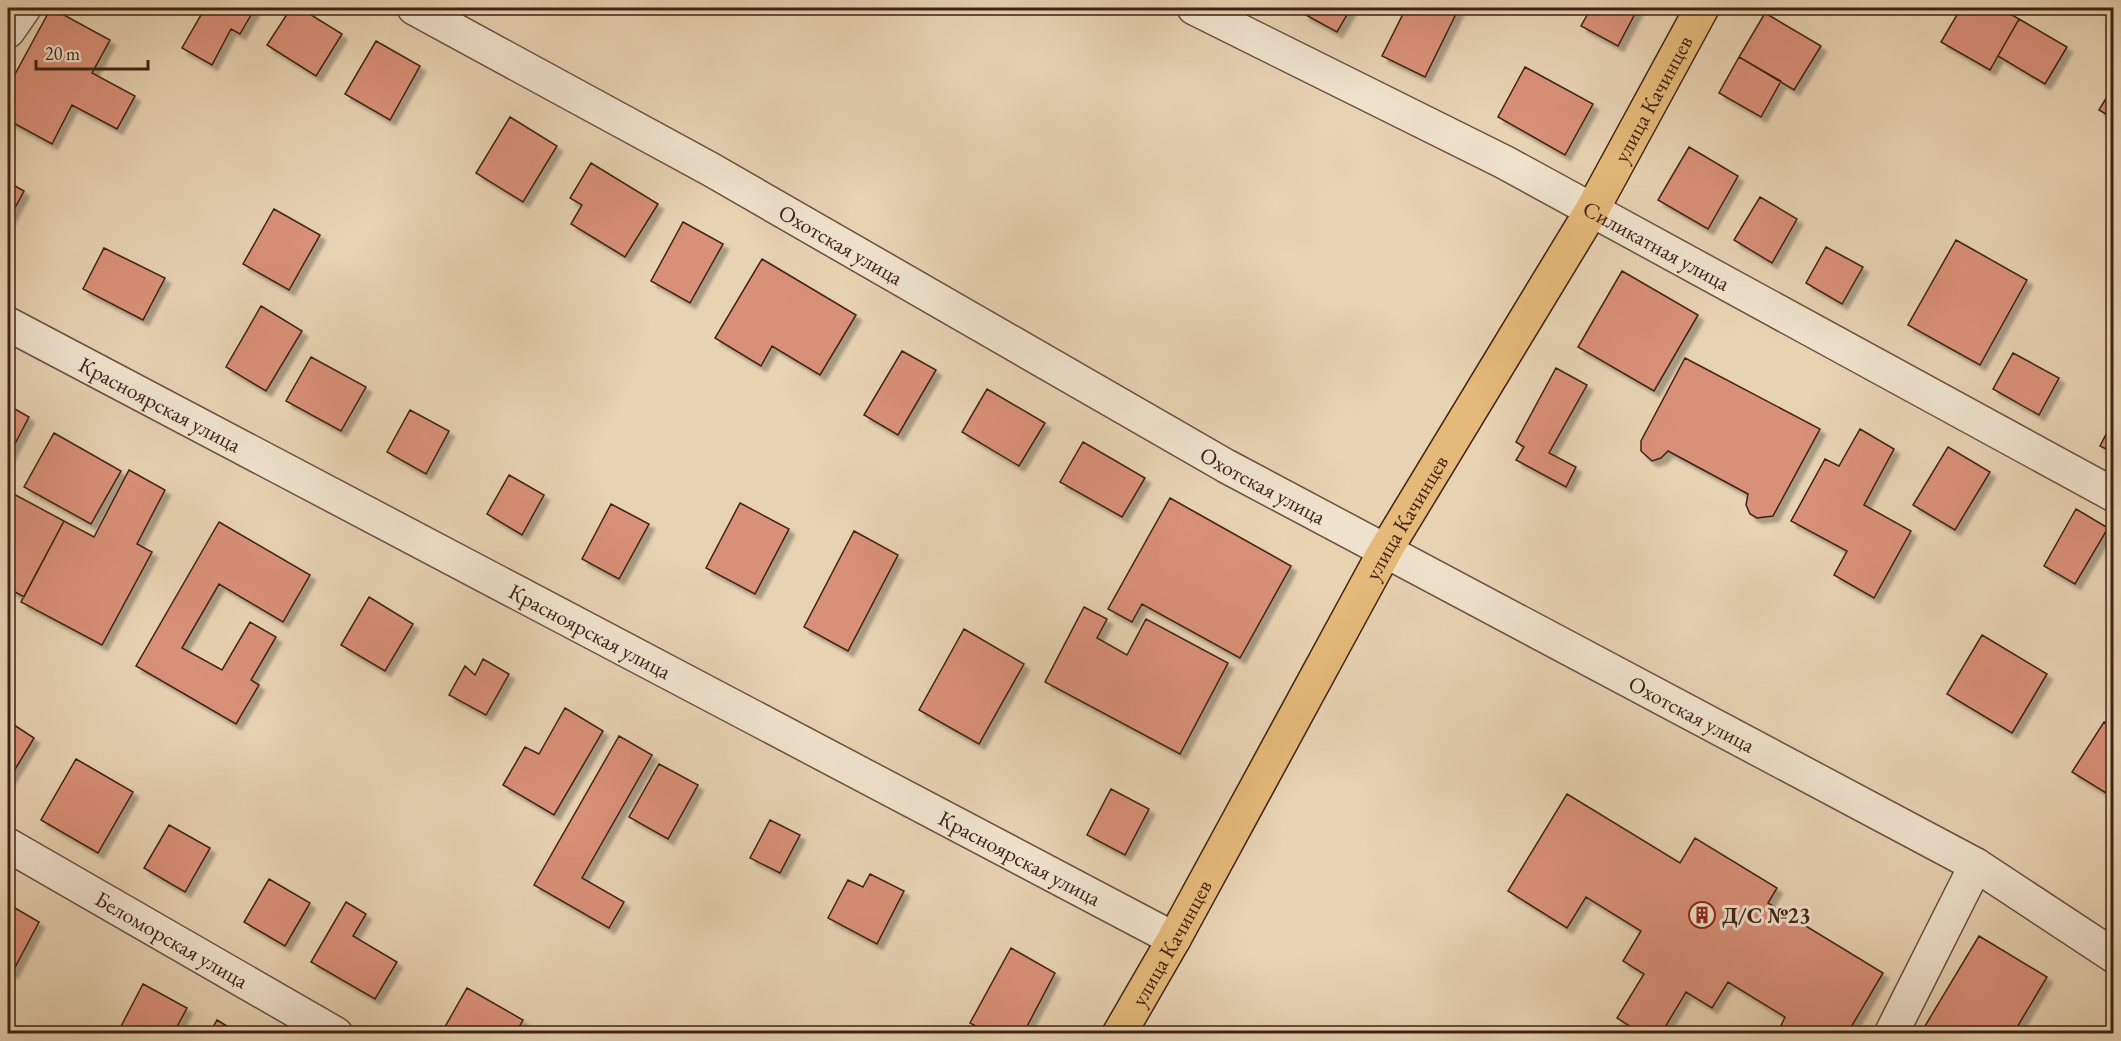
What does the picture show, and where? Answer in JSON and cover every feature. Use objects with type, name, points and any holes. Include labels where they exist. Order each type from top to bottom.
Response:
[{"type":"main road","name":"улица Качинцев","points":[[1119,1034],[1174,939],[1385,551],[1592,210],[1702,8]]},
{"type":"street","points":[[8,31],[24,8]]},
{"type":"street","name":"Охотская улица","points":[[414,8],[710,169],[1226,466],[1976,865],[2114,956]]},
{"type":"street","name":"Силикатная улица","points":[[1194,8],[1504,162],[2114,495]]},
{"type":"street","name":"Красноярская улица","points":[[8,324],[1174,939]]},
{"type":"street","name":"Беломорская улица","points":[[8,845],[336,1034]]},
{"type":"street","points":[[1891,1034],[1976,865]]},
{"type":"building","points":[[51,8],[110,40],[92,73],[135,96],[117,129],[72,105],[52,144],[8,120],[8,87]]},
{"type":"building","points":[[205,8],[255,8],[240,34],[231,29],[212,65],[182,48]]},
{"type":"building","points":[[291,8],[300,8],[342,34],[316,76],[267,45]]},
{"type":"building","points":[[1307,8],[1351,8],[1337,32],[1304,14]]},
{"type":"building","points":[[1406,8],[1453,8],[1458,10],[1425,77],[1382,56]]},
{"type":"building","points":[[1591,8],[1638,8],[1618,46],[1581,26]]},
{"type":"building","points":[[1961,8],[2000,8],[2019,19],[1990,70],[1941,42]]},
{"type":"building","points":[[1765,13],[1821,46],[1794,90],[1739,57]]},
{"type":"building","points":[[2019,19],[2067,47],[2045,84],[1998,56]]},
{"type":"building","points":[[376,41],[420,66],[390,120],[345,94]]},
{"type":"building","points":[[1739,57],[1781,81],[1761,117],[1719,93]]},
{"type":"building","points":[[1525,67],[1593,104],[1565,155],[1498,117]]},
{"type":"building","points":[[2114,85],[2114,119],[2099,110]]},
{"type":"building","points":[[510,117],[557,146],[523,202],[476,173]]},
{"type":"building","points":[[1689,147],[1738,176],[1708,229],[1658,200]]},
{"type":"building","points":[[591,163],[658,204],[625,257],[571,224],[582,205],[570,198]]},
{"type":"building","points":[[8,182],[24,191],[8,221]]},
{"type":"building","points":[[1760,197],[1797,219],[1772,263],[1734,240]]},
{"type":"building","points":[[274,209],[320,235],[289,290],[243,264]]},
{"type":"building","points":[[683,222],[723,244],[690,303],[651,281]]},
{"type":"building","points":[[1956,240],[2027,280],[1980,365],[1908,325]]},
{"type":"building","points":[[1826,247],[1863,267],[1842,304],[1806,283]]},
{"type":"building","points":[[104,248],[165,278],[143,320],[83,289]]},
{"type":"building","points":[[762,259],[856,315],[820,375],[772,346],[761,366],[715,338]]},
{"type":"building","points":[[1622,271],[1698,315],[1654,391],[1578,347]]},
{"type":"building","points":[[261,306],[302,331],[266,391],[226,367]]},
{"type":"building","points":[[902,351],[936,370],[898,435],[864,415]]},
{"type":"building","points":[[2013,353],[2059,378],[2039,415],[1993,389]]},
{"type":"building","points":[[311,357],[366,387],[341,431],[286,401]]},
{"type":"building","points":[[1685,358],[1820,429],[1773,516],[1757,518],[1750,514],[1746,505],[1748,494],[1668,451],[1661,458],[1652,461],[1641,451],[1641,441]]},
{"type":"building","points":[[1556,368],[1587,385],[1549,453],[1576,467],[1566,487],[1516,460],[1524,447],[1516,442]]},
{"type":"building","points":[[987,389],[1045,423],[1019,466],[962,432]]},
{"type":"building","points":[[8,405],[29,417],[8,457]]},
{"type":"building","points":[[410,410],[449,431],[426,474],[387,452]]},
{"type":"building","points":[[2114,419],[2114,453],[2100,446]]},
{"type":"building","points":[[1860,429],[1894,449],[1864,505],[1911,531],[1874,598],[1834,575],[1847,551],[1791,521],[1825,459],[1839,466]]},
{"type":"building","points":[[54,433],[121,471],[91,524],[24,487]]},
{"type":"building","points":[[1083,442],[1145,478],[1122,517],[1060,482]]},
{"type":"building","points":[[1948,447],[1990,472],[1955,530],[1913,505]]},
{"type":"building","points":[[129,470],[165,490],[137,544],[152,552],[102,645],[21,602],[64,521],[94,537]]},
{"type":"building","points":[[509,475],[544,495],[522,535],[487,514]]},
{"type":"building","points":[[8,491],[64,521],[24,597],[8,588]]},
{"type":"building","points":[[1170,498],[1291,566],[1240,658],[1142,604],[1132,622],[1108,609]]},
{"type":"building","points":[[740,503],[789,529],[755,594],[706,568]]},
{"type":"building","points":[[611,504],[649,524],[619,579],[582,559]]},
{"type":"building","points":[[2076,509],[2108,528],[2075,584],[2044,566]]},
{"type":"building","points":[[219,522],[310,575],[283,622],[219,584],[182,648],[222,670],[250,622],[276,637],[251,680],[259,685],[236,724],[136,666]]},
{"type":"building","points":[[854,531],[898,555],[848,651],[804,627]]},
{"type":"building","points":[[369,597],[413,624],[385,671],[341,645]]},
{"type":"building","points":[[1084,607],[1107,619],[1097,638],[1127,655],[1146,619],[1228,663],[1180,754],[1045,682]]},
{"type":"building","points":[[964,629],[1024,664],[979,744],[919,710]]},
{"type":"building","points":[[1982,635],[2047,674],[2012,733],[1947,694]]},
{"type":"building","points":[[483,659],[509,674],[486,715],[449,695],[465,666],[475,675]]},
{"type":"building","points":[[565,708],[603,731],[554,815],[503,785],[525,747],[539,754]]},
{"type":"building","points":[[8,721],[34,738],[8,781]]},
{"type":"building","points":[[2104,722],[2114,728],[2114,798],[2072,772]]},
{"type":"building","points":[[619,736],[652,755],[582,878],[624,902],[609,928],[534,885]]},
{"type":"building","points":[[76,759],[133,792],[98,853],[41,820]]},
{"type":"building","points":[[659,764],[698,785],[668,839],[629,817]]},
{"type":"building","points":[[1111,789],[1149,809],[1125,855],[1087,835]]},
{"type":"building","name":"Д/С №23","points":[[1567,794],[1680,863],[1695,838],[1777,888],[1768,903],[1883,973],[1847,1034],[1777,1034],[1785,1017],[1728,982],[1712,1008],[1686,992],[1661,1034],[1642,1034],[1617,1018],[1644,974],[1623,961],[1641,931],[1586,897],[1567,928],[1508,891]]},
{"type":"building","points":[[770,820],[800,835],[780,873],[750,858]]},
{"type":"building","points":[[169,825],[210,848],[185,892],[144,868]]},
{"type":"building","points":[[870,874],[904,891],[877,944],[828,918],[848,880],[863,887]]},
{"type":"building","points":[[269,879],[310,903],[285,946],[244,922]]},
{"type":"building","points":[[346,902],[366,914],[353,936],[397,962],[375,999],[311,962]]},
{"type":"building","points":[[8,904],[39,922],[12,973],[8,970]]},
{"type":"building","points":[[1979,936],[2047,977],[2013,1034],[1926,1034],[1922,1031]]},
{"type":"building","points":[[1011,948],[1055,973],[1023,1034],[990,1034],[970,1023]]},
{"type":"building","points":[[143,984],[187,1008],[173,1034],[117,1034]]},
{"type":"building","points":[[467,988],[523,1020],[515,1034],[442,1032]]},
{"type":"building","points":[[2111,1018],[2114,1020],[2114,1034],[2101,1034]]},
{"type":"building","points":[[217,1020],[240,1034],[209,1034]]},
{"type":"place","name":"Д/С №23","points":[[1702,915]]}]
